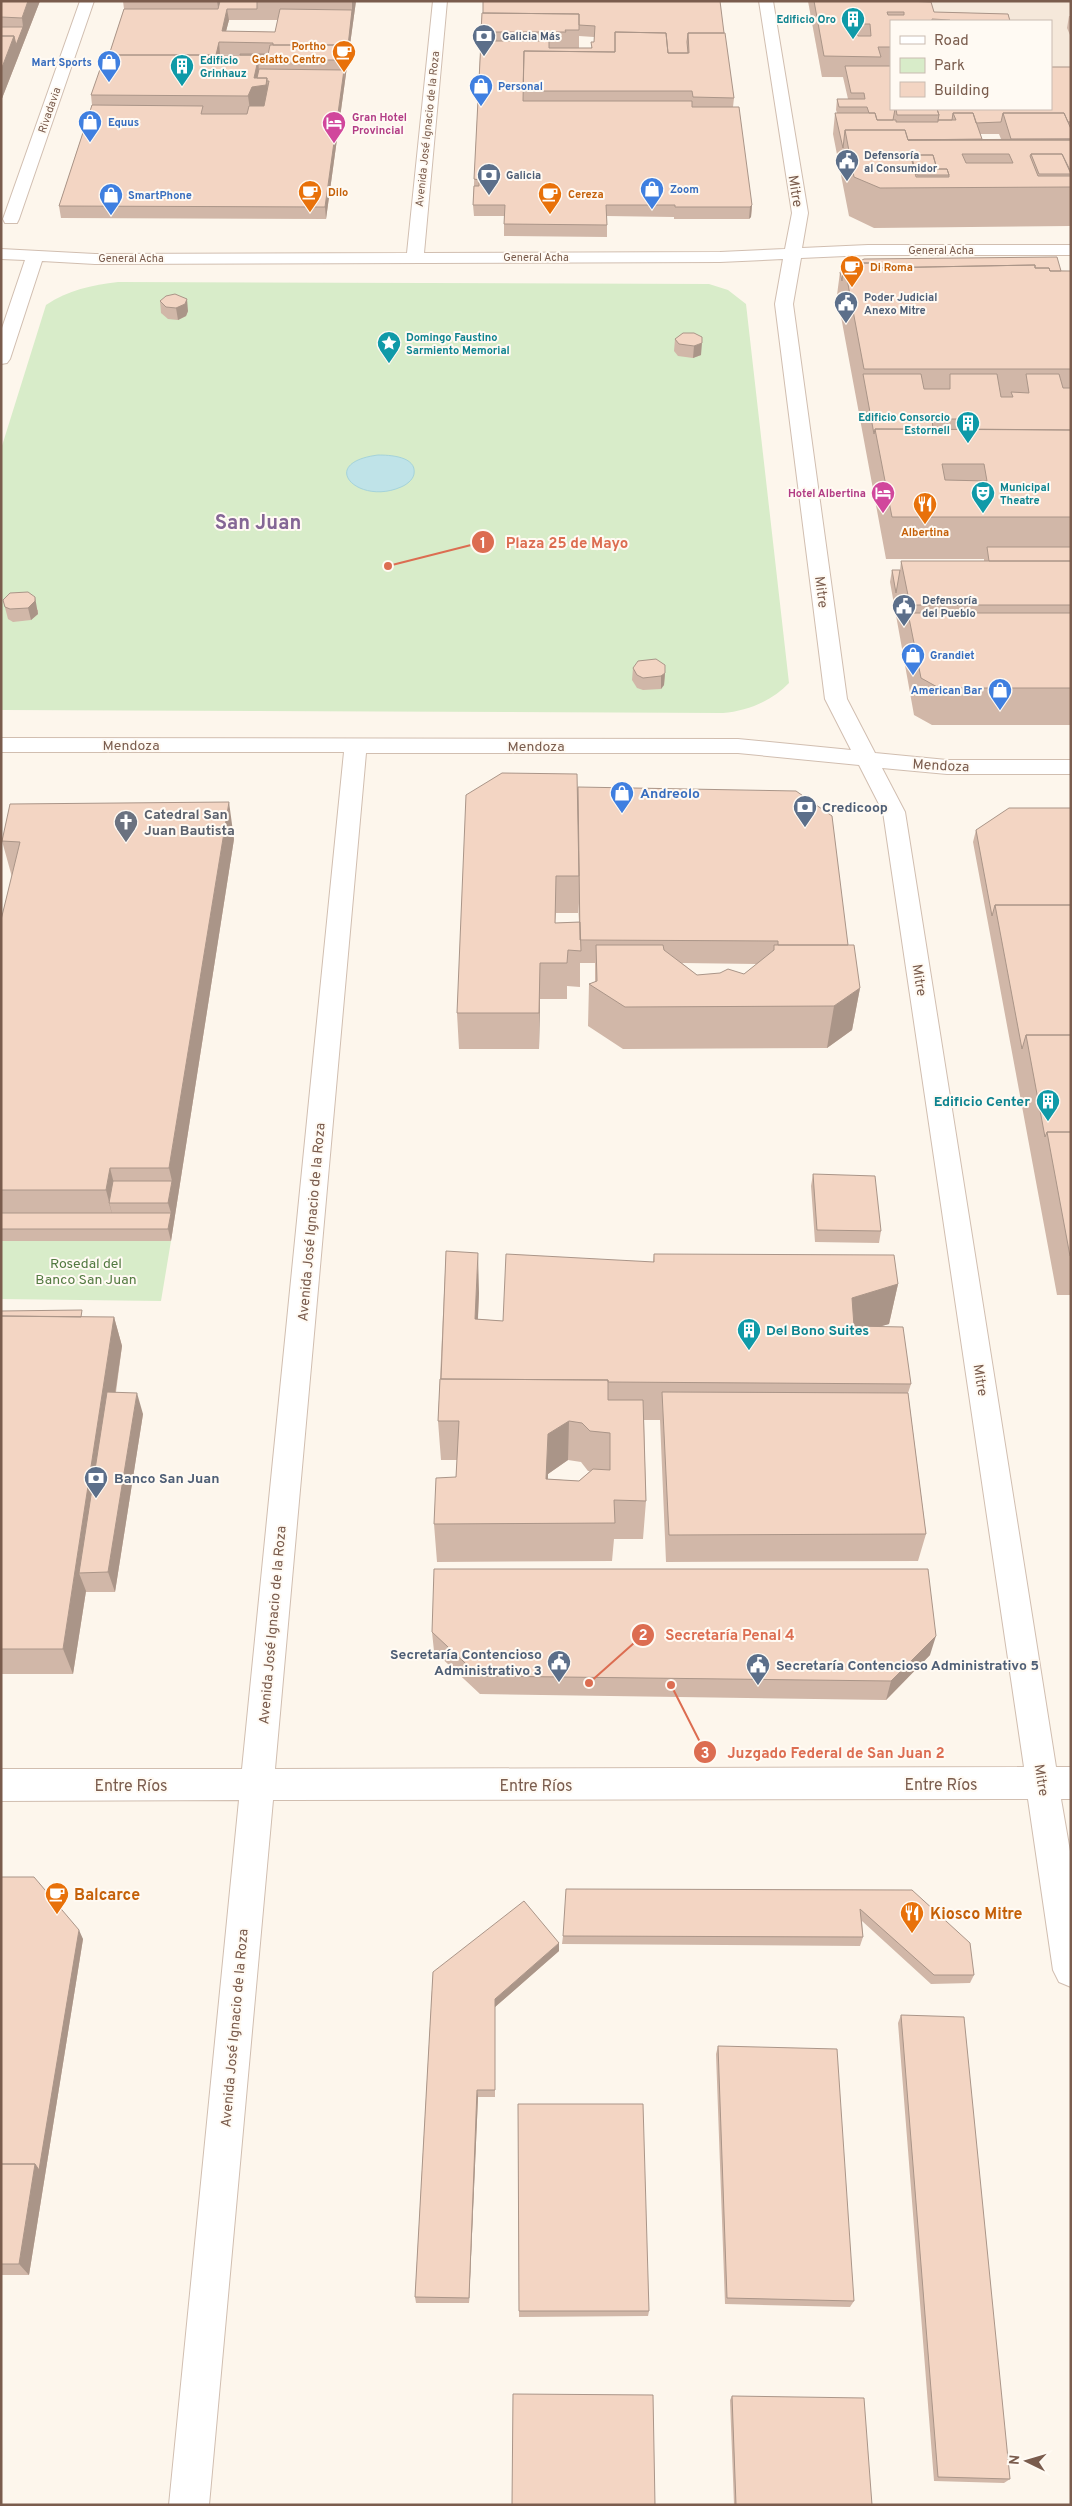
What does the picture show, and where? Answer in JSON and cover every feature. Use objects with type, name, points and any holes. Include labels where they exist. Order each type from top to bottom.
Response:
[{"type":"street","name":"Rivadavia","points":[[11,219],[86,1]]},
{"type":"street","name":"Avenida José Ignacio de la Roza","points":[[414,258],[440,1]]},
{"type":"street","name":"Mitre","points":[[766,1],[800,213],[784,304],[836,699],[894,812],[1056,1783],[1071,1970]]},
{"type":"street","name":"General Acha","points":[[1,254],[95,259],[720,257],[868,250],[1071,250]]},
{"type":"street","points":[[1,359],[35,256]]},
{"type":"street","name":"Mendoza","points":[[1,745],[738,746],[948,766],[1071,767]]},
{"type":"street","name":"Avenida José Ignacio de la Roza","points":[[189,2505],[356,746]]},
{"type":"street","name":"Entre Ríos","points":[[1,1785],[1056,1783]]},
{"type":"shaded area","points":[[808,1],[1071,1],[1071,78],[1052,78],[1052,20],[890,20],[890,78],[822,77]]},
{"type":"green space","points":[[118,282],[709,284],[728,290],[746,304],[789,683],[775,695],[759,704],[723,713],[1,710],[1,449],[46,305],[80,289]]},
{"type":"green space","name":"Rosedal del Banco San Juan","points":[[1,1241],[171,1241],[161,1301],[1,1299]]},
{"type":"water","points":[[378,455],[395,456],[411,463],[414,468],[414,474],[409,482],[403,486],[385,491],[371,491],[358,487],[350,481],[347,474],[349,466],[359,459]]},
{"type":"building","points":[[1,1],[28,1],[22,18],[1,17]]},
{"type":"building","points":[[220,1],[257,1],[257,9],[227,9],[222,31],[275,32],[280,9],[352,10],[347,55],[346,45],[273,45],[273,43],[219,42],[216,55],[109,55],[124,9],[218,9]]},
{"type":"building","points":[[483,1],[720,1],[724,33],[688,33],[688,53],[668,53],[666,33],[615,32],[615,52],[524,51],[523,101],[692,101],[692,107],[739,107],[752,205],[750,207],[675,207],[675,205],[606,205],[607,225],[504,224],[505,205],[473,205],[474,186],[479,186],[479,180],[474,179],[481,41],[549,41],[549,48],[592,48],[591,42],[594,42],[595,26],[579,25],[579,14],[483,13]]},
{"type":"building","points":[[814,1],[931,2],[934,12],[1008,14],[1010,20],[890,20],[890,47],[878,47],[881,57],[824,56]],"holes":[[[887,12],[904,12],[904,15],[888,15]],[[854,24],[870,24],[871,36],[858,36]]]},
{"type":"building","points":[[482,13],[579,14],[579,30],[565,30],[566,32],[481,32]]},
{"type":"building","points":[[1,27],[23,27],[16,45],[14,36],[1,36]]},
{"type":"building","points":[[615,32],[666,33],[668,53],[689,53],[688,33],[725,33],[734,98],[693,97],[692,91],[523,91],[524,51],[615,52]]},
{"type":"building","points":[[1,36],[14,36],[1,70]]},
{"type":"building","points":[[270,45],[346,45],[344,60],[258,60],[254,78],[267,78],[266,85],[252,87],[248,96],[91,95],[105,55],[268,55]]},
{"type":"building","points":[[268,54],[268,55],[240,55]]},
{"type":"building","points":[[845,66],[890,66],[890,110],[895,110],[893,120],[877,120],[875,113],[869,113],[867,107],[839,107],[837,99],[865,99],[864,93],[851,93]]},
{"type":"building","points":[[1052,67],[1071,67],[1071,122],[1068,122],[1064,113],[1003,113],[1001,122],[976,123],[973,113],[953,113],[952,120],[938,120],[937,110],[1052,110]]},
{"type":"building","points":[[259,69],[344,70],[325,207],[59,206],[92,105],[203,106],[201,114],[247,114],[249,106],[264,106],[269,81],[267,81],[267,78],[257,78]]},
{"type":"building","points":[[896,110],[937,110],[939,115],[897,115]]},
{"type":"building","points":[[835,113],[875,113],[877,120],[896,120],[896,122],[938,122],[938,120],[956,120],[953,113],[973,113],[982,139],[908,140],[905,130],[845,130],[843,148]]},
{"type":"building","points":[[1003,113],[1064,113],[1071,129],[1071,139],[1011,139]]},
{"type":"building","points":[[845,130],[905,130],[908,140],[1071,140],[1071,172],[1062,154],[1031,154],[1030,156],[1038,176],[1071,176],[1071,187],[880,188],[854,177]],"holes":[[[962,154],[1009,154],[1013,163],[966,163]],[[911,155],[933,155],[937,169],[947,169],[949,177],[916,177]]]},
{"type":"building","points":[[1071,139],[1071,140],[908,140]]},
{"type":"building","points":[[1031,154],[1062,154],[1071,174],[1039,174]]},
{"type":"building","points":[[911,155],[933,155],[937,169],[947,169],[949,175],[917,175]]},
{"type":"building","points":[[1057,257],[1061,271],[1050,271],[1049,268],[1035,268],[1035,265],[872,268],[872,263],[857,263],[864,259]]},
{"type":"building","points":[[844,263],[872,263],[872,268],[1035,265],[1035,268],[1049,268],[1050,271],[1071,271],[1071,369],[864,369]]},
{"type":"building","points":[[175,294],[187,299],[185,304],[176,308],[166,307],[160,301],[166,296]]},
{"type":"building","points":[[683,333],[694,333],[702,337],[702,343],[694,346],[679,344],[675,339]]},
{"type":"building","points":[[863,374],[921,374],[924,389],[950,389],[950,374],[997,374],[1001,397],[1013,397],[1011,392],[1029,393],[1026,374],[1059,374],[1063,388],[1071,388],[1071,430],[960,429],[957,419],[932,419],[933,429],[875,429],[874,434]]},
{"type":"building","points":[[875,429],[1071,430],[1071,517],[892,517]],"holes":[[[942,464],[984,464],[987,481],[945,480]]]},
{"type":"building","points":[[987,547],[1071,547],[1071,561],[989,561]]},
{"type":"building","points":[[901,561],[1071,561],[1071,605],[910,605]]},
{"type":"building","points":[[892,570],[900,570],[896,593]]},
{"type":"building","points":[[28,592],[35,597],[35,601],[28,608],[10,609],[5,607],[3,600],[10,593]]},
{"type":"building","points":[[908,613],[1071,613],[1071,688],[939,688],[921,678]]},
{"type":"building","points":[[656,659],[665,665],[665,673],[661,676],[643,678],[637,675],[633,668],[638,661]]},
{"type":"building","points":[[502,773],[577,774],[579,876],[556,876],[555,923],[580,922],[581,951],[568,950],[567,963],[540,963],[539,1013],[457,1013],[466,795]]},
{"type":"building","points":[[578,787],[796,791],[832,816],[848,945],[778,945],[778,941],[580,940]]},
{"type":"building","points":[[229,802],[169,1168],[110,1168],[106,1190],[1,1190],[1,920],[20,842],[2,841],[10,804]]},
{"type":"building","points":[[1009,808],[1071,808],[1071,905],[995,905],[992,916],[976,830]]},
{"type":"building","points":[[995,905],[1071,905],[1071,1035],[1026,1035],[1022,1049]]},
{"type":"building","points":[[596,945],[663,945],[664,950],[697,975],[720,973],[728,969],[744,974],[774,950],[774,945],[854,945],[860,988],[834,1006],[625,1007],[589,984],[597,981]]},
{"type":"building","points":[[1026,1035],[1071,1035],[1071,1132],[1047,1132],[1045,1137]]},
{"type":"building","points":[[1047,1132],[1071,1132],[1071,1256],[1070,1256]]},
{"type":"building","points":[[813,1174],[875,1176],[881,1231],[817,1230]]},
{"type":"building","points":[[113,1181],[172,1181],[168,1203],[109,1203]]},
{"type":"building","points":[[1,1213],[171,1213],[168,1229],[1,1229]]},
{"type":"building","points":[[446,1251],[478,1253],[475,1319],[503,1321],[506,1254],[654,1262],[654,1254],[894,1255],[898,1284],[852,1298],[854,1326],[903,1327],[911,1384],[441,1379]]},
{"type":"building","points":[[82,1310],[81,1317],[1,1316],[1,1311]]},
{"type":"building","points":[[1,1316],[114,1317],[63,1649],[1,1649]]},
{"type":"building","points":[[440,1379],[608,1380],[608,1400],[643,1400],[646,1501],[614,1500],[615,1523],[434,1524],[436,1478],[456,1477],[459,1421],[438,1421]],"holes":[[[569,1421],[582,1423],[590,1431],[610,1433],[610,1470],[593,1469],[579,1481],[546,1479],[548,1434]]]},
{"type":"building","points":[[107,1392],[137,1393],[108,1572],[79,1573]]},
{"type":"building","points":[[662,1392],[908,1393],[926,1534],[669,1535]]},
{"type":"building","points":[[434,1569],[928,1569],[936,1636],[891,1681],[479,1676],[432,1632]]},
{"type":"building","points":[[1,1877],[34,1877],[79,1930],[39,2170],[35,2164],[1,2164]]},
{"type":"building","points":[[566,1889],[912,1890],[970,1943],[974,1975],[934,1975],[860,1909],[863,1937],[563,1936]]},
{"type":"building","points":[[524,1901],[559,1943],[495,1999],[495,2090],[477,2090],[469,2298],[415,2297],[433,1972]]},
{"type":"building","points":[[901,2015],[964,2017],[1010,2479],[938,2477]]},
{"type":"building","points":[[718,2046],[837,2049],[854,2301],[727,2298]]},
{"type":"building","points":[[518,2104],[643,2104],[649,2311],[519,2311]]},
{"type":"building","points":[[1,2164],[35,2164],[19,2264],[1,2264]]},
{"type":"building","points":[[513,2394],[653,2395],[655,2505],[512,2505]]},
{"type":"building","points":[[732,2396],[864,2398],[872,2505],[736,2505]]},
{"type":"place","name":"Edificio Oro","points":[[853,40]]},
{"type":"place","name":"Galicia Más","points":[[484,57]]},
{"type":"place","name":"Portho Gelatto Centro","points":[[344,73]]},
{"type":"place","name":"Mart Sports","points":[[109,83]]},
{"type":"place","name":"Edificio Grinhauz","points":[[182,87]]},
{"type":"place","name":"Personal","points":[[481,107]]},
{"type":"place","name":"Equus","points":[[90,143]]},
{"type":"place","name":"Gran Hotel Provincial","points":[[334,144]]},
{"type":"place","name":"Defensoría al Consumidor","points":[[847,182]]},
{"type":"place","name":"Galicia","points":[[489,196]]},
{"type":"place","name":"Zoom","points":[[652,210]]},
{"type":"place","name":"Dilo","points":[[310,213]]},
{"type":"place","name":"Cereza","points":[[550,215]]},
{"type":"place","name":"SmartPhone","points":[[111,216]]},
{"type":"place","name":"Di Roma","points":[[852,288]]},
{"type":"place","name":"Poder Judicial Anexo Mitre","points":[[846,324]]},
{"type":"place","name":"Domingo Faustino Sarmiento Memorial","points":[[389,364]]},
{"type":"place","name":"Edificio Consorcio Estornell","points":[[968,444]]},
{"type":"place","name":"Hotel Albertina","points":[[883,514]]},
{"type":"place","name":"Municipal Theatre","points":[[983,514]]},
{"type":"place","name":"Albertina","points":[[925,525]]},
{"type":"place","name":"Plaza 25 de Mayo","points":[[388,566]]},
{"type":"place","name":"Defensoría del Pueblo","points":[[904,627]]},
{"type":"place","name":"Grandiet","points":[[913,676]]},
{"type":"place","name":"American Bar","points":[[1000,711]]},
{"type":"place","name":"Andreolo","points":[[622,814]]},
{"type":"place","name":"Credicoop","points":[[805,828]]},
{"type":"place","name":"Catedral San Juan Bautista","points":[[126,843]]},
{"type":"place","name":"Edificio Center","points":[[1048,1122]]},
{"type":"place","name":"Del Bono Suites","points":[[749,1351]]},
{"type":"place","name":"Banco San Juan","points":[[96,1499]]},
{"type":"place","name":"Secretaría Contencioso Administrativo 3","points":[[559,1683]]},
{"type":"place","name":"Secretaría Penal 4","points":[[589,1683]]},
{"type":"place","name":"Juzgado Federal de San Juan 2","points":[[671,1685]]},
{"type":"place","name":"Secretaría Contencioso Administrativo 5","points":[[758,1686]]},
{"type":"place","name":"Balcarce","points":[[57,1915]]},
{"type":"place","name":"Kiosco Mitre","points":[[912,1934]]},
{"type":"district","name":"San Juan","points":[[258,522]]}]
